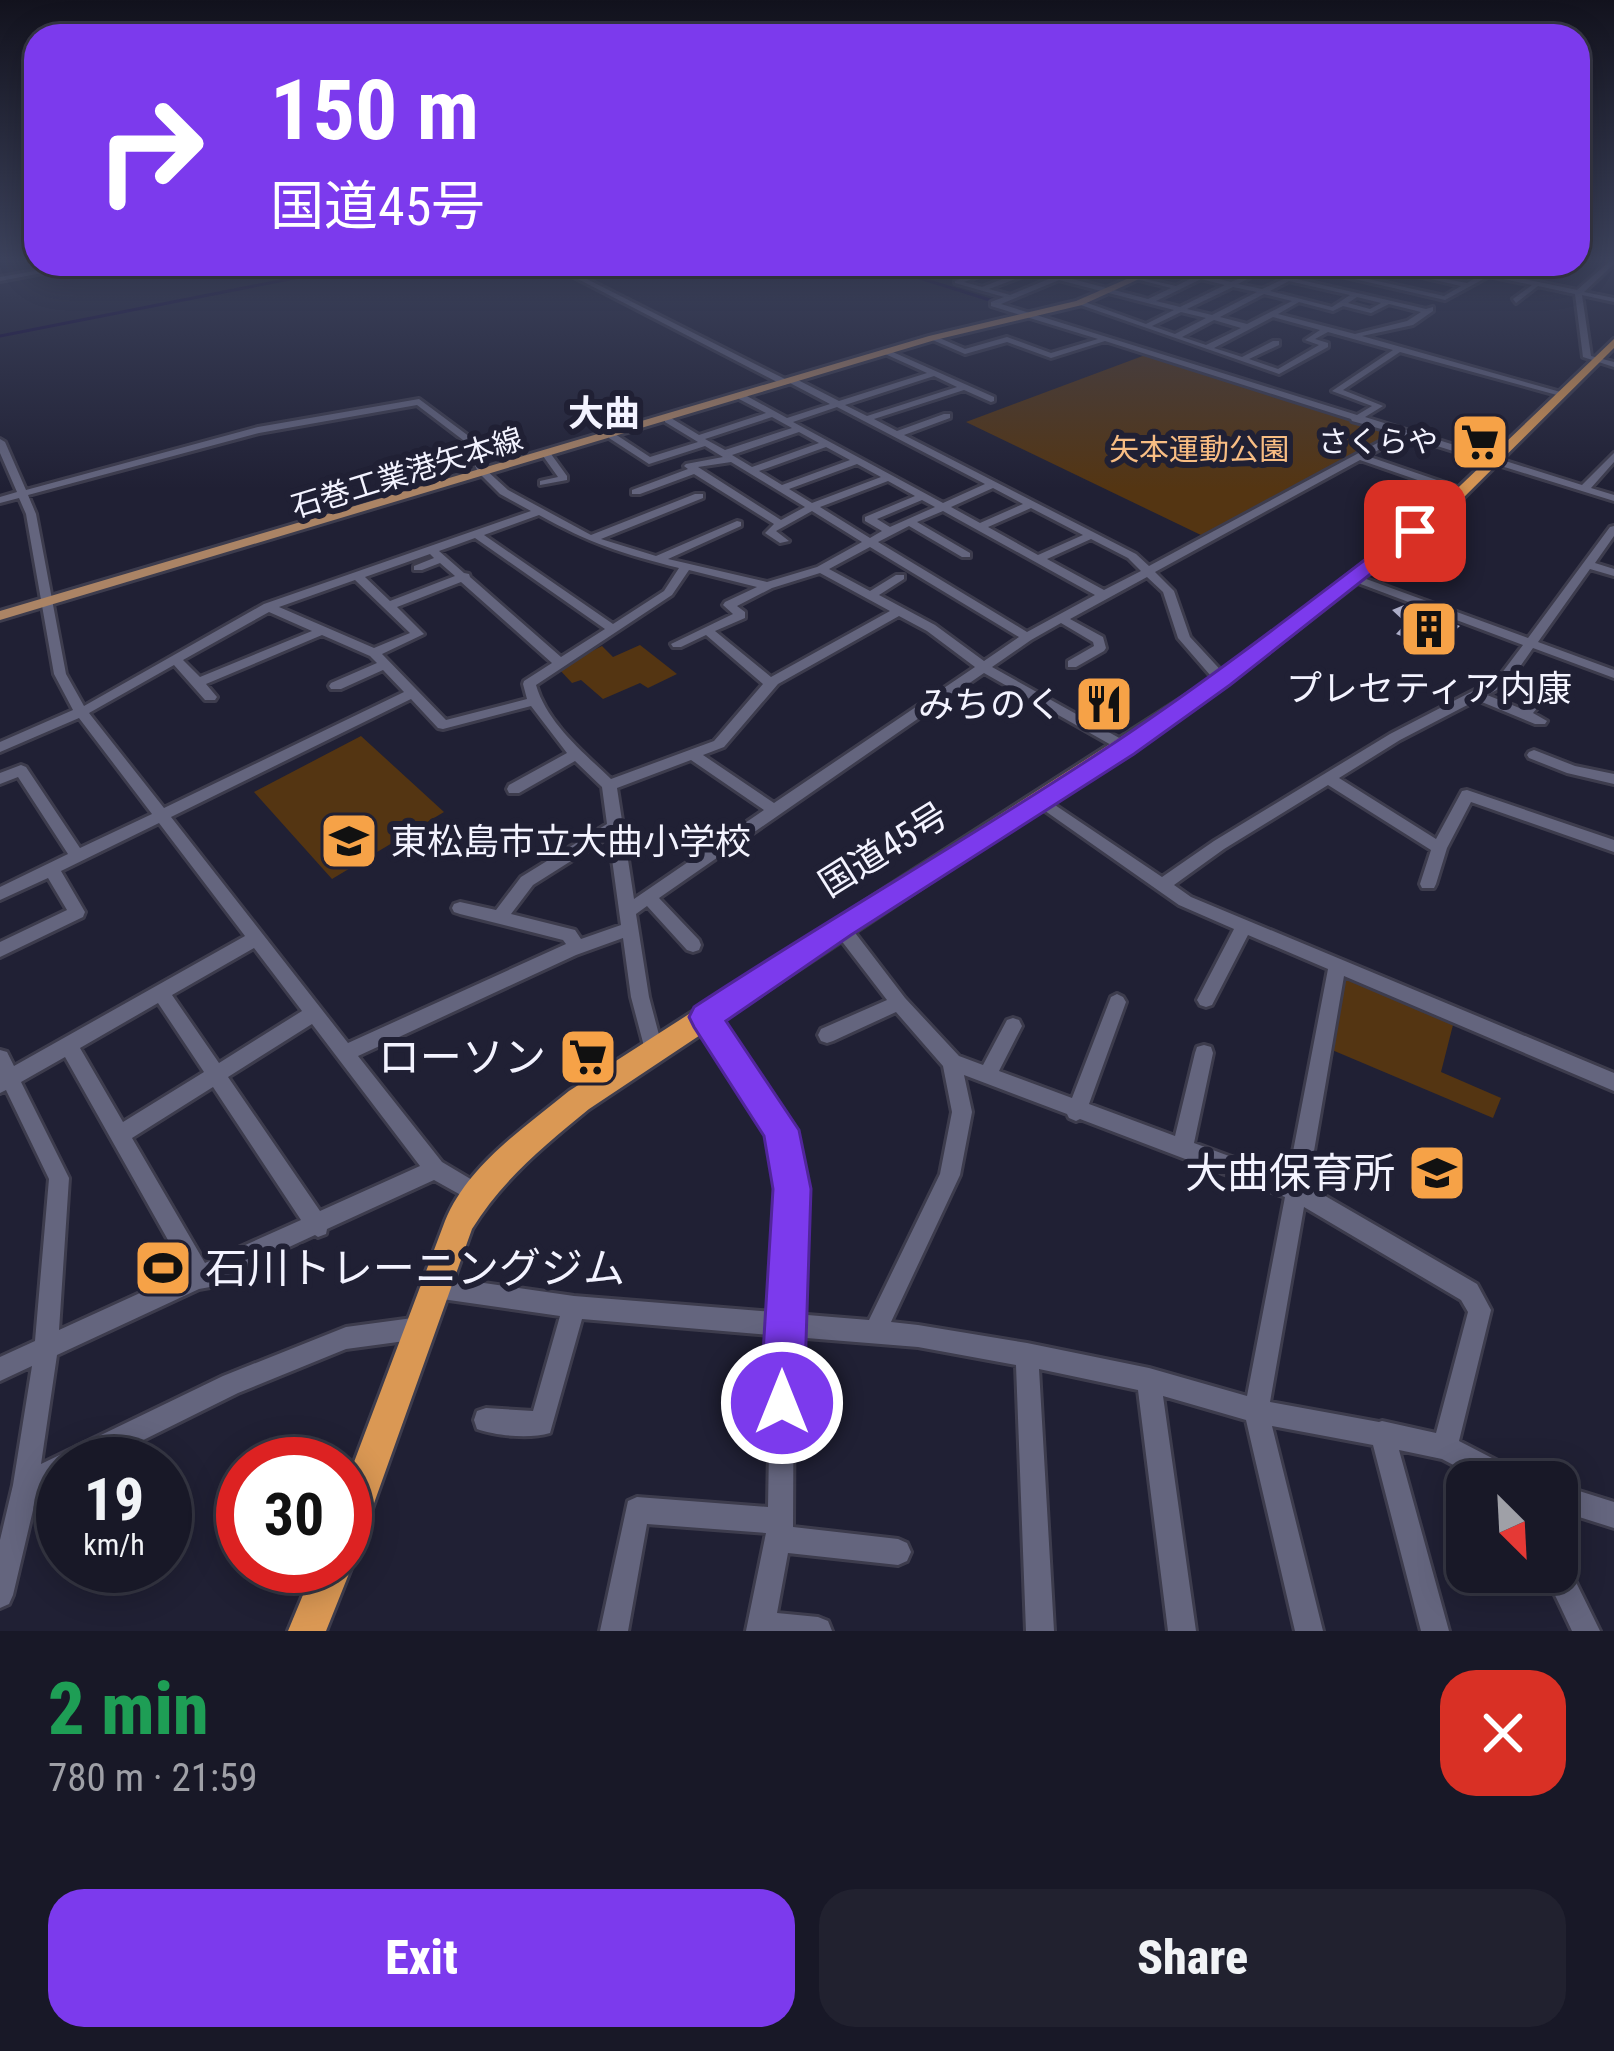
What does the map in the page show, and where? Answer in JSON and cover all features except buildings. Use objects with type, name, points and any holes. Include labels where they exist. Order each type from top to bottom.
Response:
[{"type":"highway","name":"国道45号","points":[[372,1460],[434,1287],[477,1194],[538,1131],[840,926],[1125,748],[1222,680],[1462,492],[1560,394],[1603,362],[1614,342]]},
{"type":"highway","points":[[307,1631],[323,1593]]},
{"type":"main road","name":"石巻工業港矢本線","points":[[0,616],[486,475],[936,337]]},
{"type":"street","points":[[699,337],[898,434],[1148,569],[1168,591],[1184,638],[1222,680]]},
{"type":"street","points":[[1099,337],[1614,498]]},
{"type":"street","points":[[1176,337],[1279,372],[1325,344],[1309,340],[1314,337]]},
{"type":"street","points":[[1207,348],[1228,337]]},
{"type":"street","points":[[1359,337],[1560,394]]},
{"type":"street","points":[[932,338],[976,358]]},
{"type":"street","points":[[964,352],[1007,339],[1051,356],[1105,339]]},
{"type":"street","points":[[1242,360],[1276,343]]},
{"type":"street","points":[[1355,419],[1379,406],[1336,391],[1400,349]]},
{"type":"street","points":[[886,351],[991,398]]},
{"type":"street","points":[[786,421],[934,373]]},
{"type":"street","points":[[867,419],[964,387]]},
{"type":"street","points":[[742,397],[1102,594]]},
{"type":"street","points":[[0,500],[259,430],[419,402],[467,439],[486,475],[536,513],[591,539],[768,586]]},
{"type":"street","points":[[612,436],[649,461],[773,414]]},
{"type":"street","points":[[898,434],[947,416]]},
{"type":"street","points":[[668,420],[1027,637]]},
{"type":"street","points":[[781,524],[689,466],[799,429]]},
{"type":"street","points":[[345,1053],[628,920],[649,897],[1027,637],[1403,433]]},
{"type":"street","points":[[0,442],[24,493],[60,674],[80,712],[436,1169],[477,1194]]},
{"type":"street","points":[[750,471],[826,444]]},
{"type":"street","points":[[544,483],[568,477],[548,456]]},
{"type":"street","points":[[1584,489],[1614,456]]},
{"type":"street","points":[[1359,458],[1462,492]]},
{"type":"street","points":[[780,489],[856,461]]},
{"type":"street","points":[[636,492],[695,470]]},
{"type":"street","points":[[784,541],[770,532],[811,509],[887,478]]},
{"type":"street","points":[[677,644],[741,615],[729,605],[821,568],[890,530],[994,484]]},
{"type":"street","points":[[591,539],[699,496]]},
{"type":"street","points":[[890,530],[869,518],[922,496]]},
{"type":"street","points":[[979,527],[1031,504]]},
{"type":"street","points":[[418,568],[536,513]]},
{"type":"street","points":[[909,522],[966,555]]},
{"type":"street","points":[[658,559],[737,524]]},
{"type":"street","points":[[1163,885],[1328,778],[1503,681],[1614,529]]},
{"type":"street","points":[[1038,559],[1091,535]]},
{"type":"street","points":[[479,536],[610,627]]},
{"type":"street","points":[[1600,549],[1614,554]]},
{"type":"street","points":[[0,747],[80,712],[268,607],[356,575],[438,555]]},
{"type":"street","points":[[438,555],[560,663]]},
{"type":"street","points":[[1588,565],[1614,573]]},
{"type":"street","points":[[654,1051],[628,920],[609,784],[576,754],[534,701],[530,684],[668,593],[686,567]]},
{"type":"street","points":[[821,568],[947,638],[985,668],[1125,748]]},
{"type":"street","points":[[336,686],[418,634],[356,575]]},
{"type":"street","points":[[388,606],[465,576]]},
{"type":"street","points":[[872,595],[900,577]]},
{"type":"street","points":[[1354,578],[1614,674]]},
{"type":"street","points":[[268,607],[380,658],[443,725],[534,701]]},
{"type":"street","points":[[609,784],[719,744],[771,684],[899,611]]},
{"type":"street","points":[[1060,618],[1099,640],[1100,648],[1066,661],[1086,672]]},
{"type":"street","points":[[198,683],[324,630]]},
{"type":"street","points":[[707,630],[771,684]]},
{"type":"street","points":[[176,660],[210,697]]},
{"type":"street","points":[[0,894],[410,694]]},
{"type":"street","points":[[1524,715],[1541,694]]},
{"type":"street","points":[[1475,695],[1540,721]]},
{"type":"street","points":[[514,789],[576,754]]},
{"type":"street","points":[[692,754],[775,811]]},
{"type":"street","points":[[1534,754],[1572,770],[1614,779]]},
{"type":"street","points":[[0,779],[21,770],[77,856]]},
{"type":"street","points":[[1328,778],[1438,848]]},
{"type":"street","points":[[1427,884],[1438,848],[1467,795],[1614,846]]},
{"type":"street","points":[[1039,800],[1185,901],[1614,1082]]},
{"type":"street","points":[[500,917],[527,881],[614,827]]},
{"type":"street","points":[[0,950],[77,912],[51,869]]},
{"type":"street","points":[[649,897],[693,945]]},
{"type":"street","points":[[460,908],[568,935],[578,947]]},
{"type":"street","points":[[840,926],[898,1003],[952,1062],[1298,1192],[1469,1292],[1480,1310],[1444,1447]]},
{"type":"street","points":[[1206,1000],[1244,928]]},
{"type":"street","points":[[0,1595],[26,1485],[46,1349],[59,1178],[4,1073],[68,1046],[255,939]]},
{"type":"street","points":[[1309,1631],[1256,1411],[1337,969]]},
{"type":"street","points":[[160,993],[318,1226]]},
{"type":"street","points":[[827,1035],[898,1003]]},
{"type":"street","points":[[1076,1112],[1117,1003]]},
{"type":"street","points":[[122,1134],[314,1013]]},
{"type":"street","points":[[705,1017],[781,1130],[792,1189],[783,1324],[780,1530],[760,1628],[818,1631]]},
{"type":"street","points":[[987,1076],[1013,1026]]},
{"type":"street","points":[[68,1046],[202,1280]]},
{"type":"street","points":[[1182,1150],[1204,1053]]},
{"type":"street","points":[[875,1332],[950,1175],[962,1112],[952,1062]]},
{"type":"street","points":[[0,1369],[436,1169]]},
{"type":"street","points":[[434,1287],[574,1307],[875,1332],[1027,1355],[1149,1380],[1256,1411],[1444,1447],[1472,1461]]},
{"type":"street","points":[[486,1420],[541,1424],[574,1307]]},
{"type":"street","points":[[124,1437],[231,1384],[346,1338],[420,1328]]},
{"type":"street","points":[[1027,1355],[1040,1631]]},
{"type":"street","points":[[1149,1380],[1182,1631]]},
{"type":"street","points":[[1382,1433],[1436,1631]]},
{"type":"street","points":[[26,1485],[36,1480]]},
{"type":"street","points":[[1578,1504],[1614,1515]]},
{"type":"street","points":[[614,1631],[637,1510],[898,1552]]},
{"type":"street","points":[[1568,1593],[1586,1631]]},
{"type":"green space","name":"矢本運動公園","points":[[1148,354],[1396,433],[1203,536],[966,422]]},
{"type":"green space","points":[[640,645],[677,674],[648,688],[640,683],[603,699],[581,680],[572,683],[558,668],[602,646],[613,657]]},
{"type":"green space","points":[[361,736],[444,812],[332,879],[254,792]]},
{"type":"green space","points":[[1344,976],[1454,1021],[1441,1072],[1501,1098],[1493,1118],[1325,1047]]},
{"type":"place","name":"さくらや","points":[[1480,442]]},
{"type":"place","name":"プレセティア内康","points":[[1429,629]]},
{"type":"place","name":"みちのく","points":[[1104,704]]},
{"type":"place","name":"東松島市立大曲小学校","points":[[349,841]]},
{"type":"place","name":"ローソン","points":[[588,1057]]},
{"type":"place","name":"大曲保育所","points":[[1437,1173]]},
{"type":"place","name":"石川トレーニングジム","points":[[163,1268]]},
{"type":"district","name":"大曲","points":[[604,413]]},
{"type":"route","points":[[782,1403],[792,1189],[781,1130],[705,1017],[840,926],[1125,748],[1222,680],[1415,531]]}]
